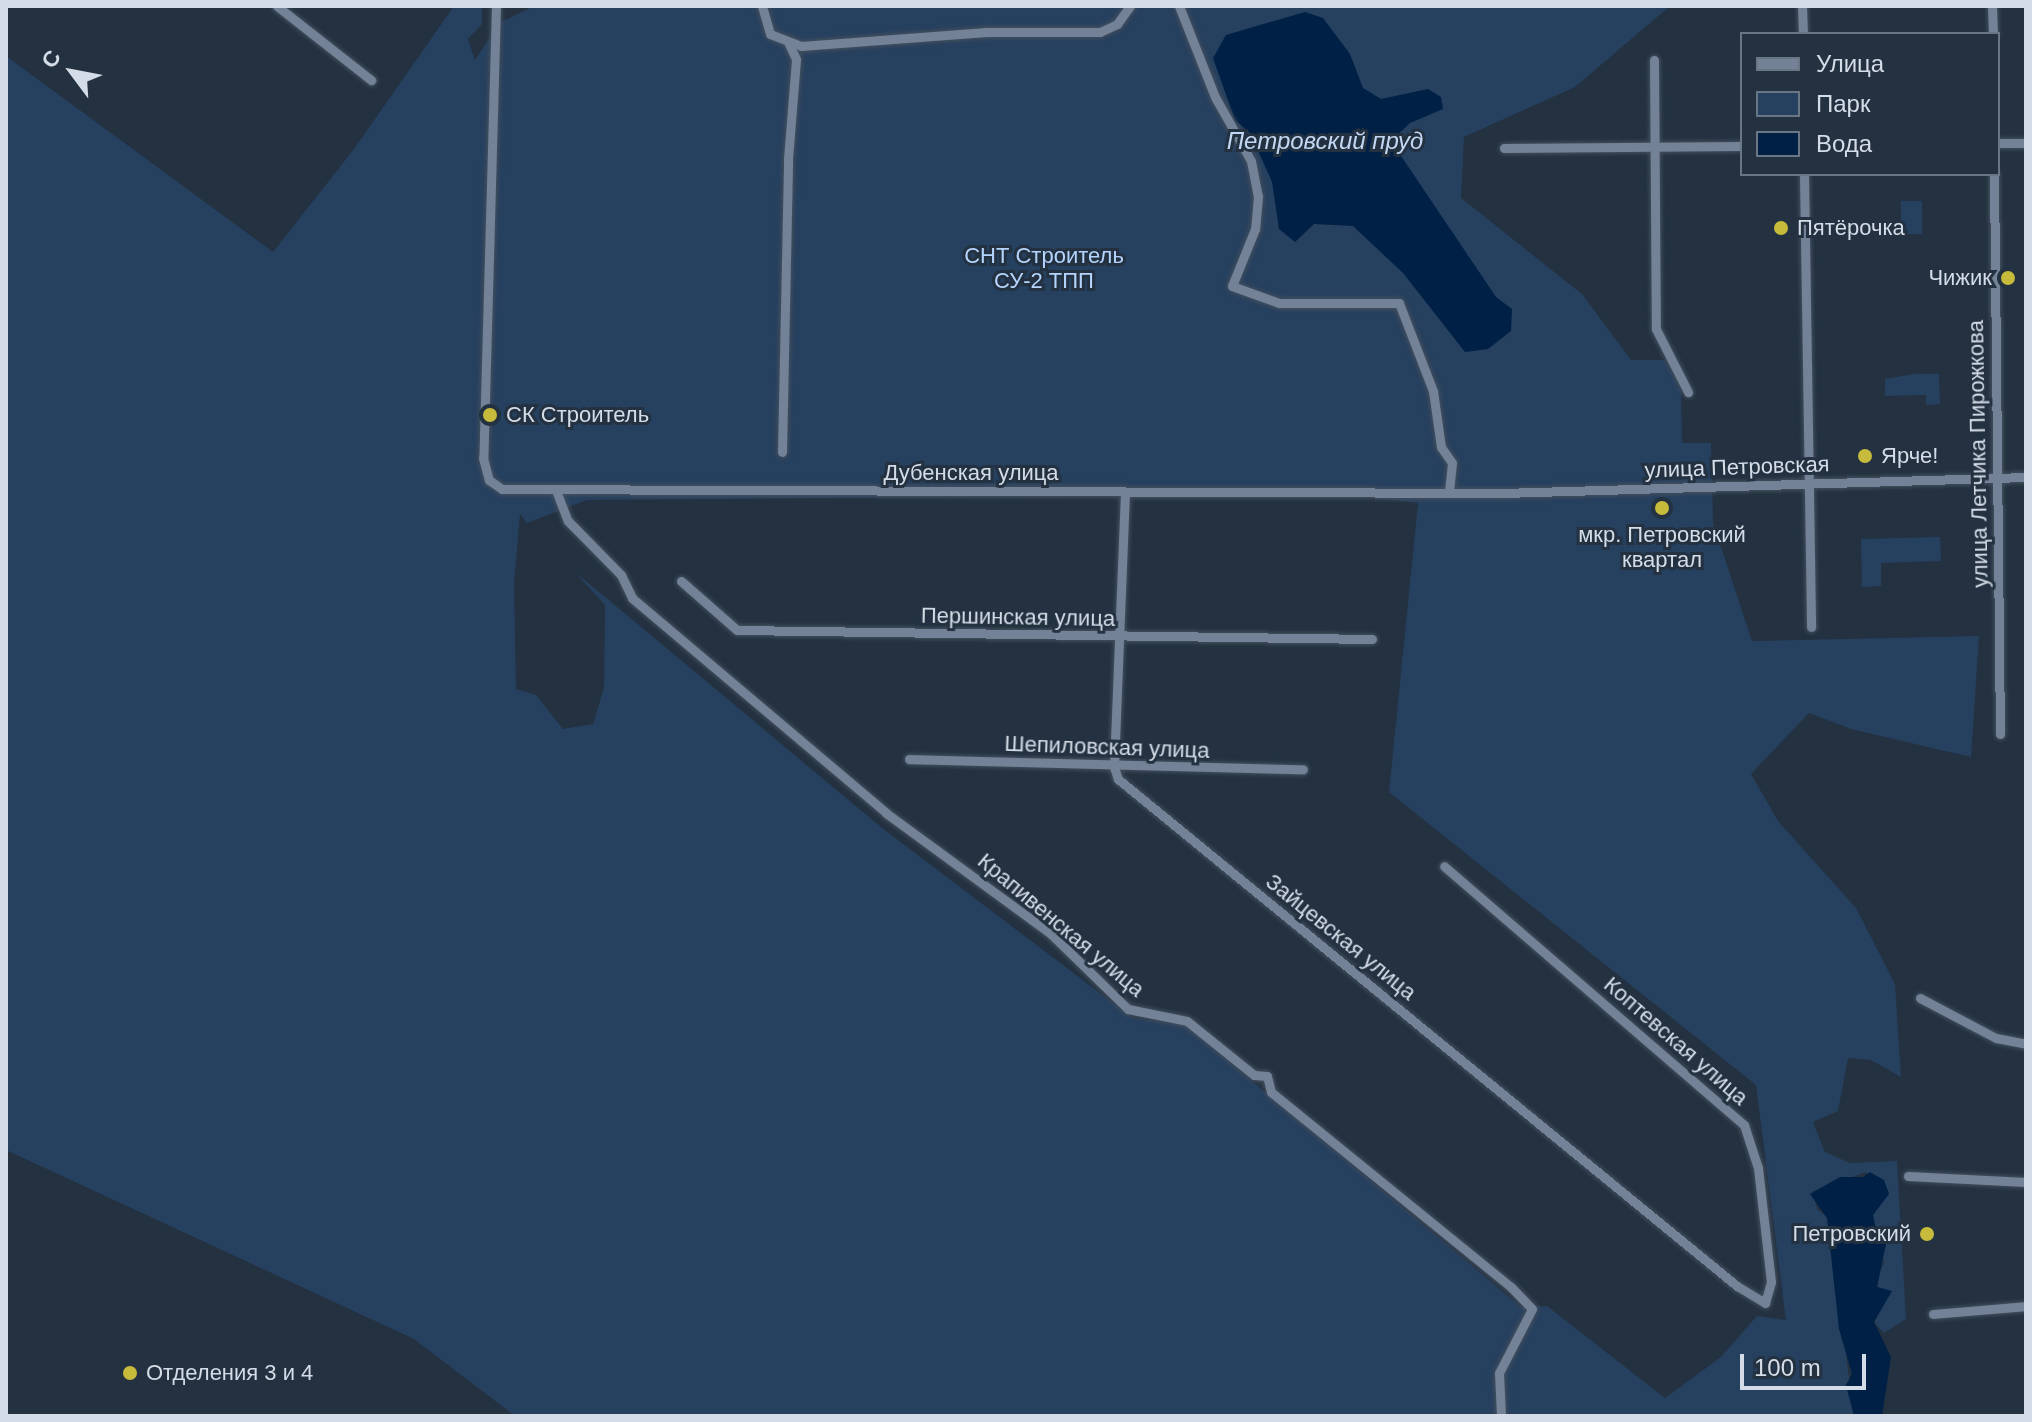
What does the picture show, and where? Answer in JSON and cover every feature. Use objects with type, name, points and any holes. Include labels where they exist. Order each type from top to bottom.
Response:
[{"type":"street","points":[[277,6],[371,80]]},
{"type":"street","name":"Дубенская улица","points":[[496,6],[483,458],[493,485],[513,492],[557,493],[1449,491]]},
{"type":"street","points":[[762,6],[770,34],[789,44],[986,32],[1100,32],[1117,24],[1130,6]]},
{"type":"street","points":[[1179,6],[1215,97],[1251,161],[1258,196],[1258,220],[1232,286],[1279,303],[1399,303],[1433,391],[1441,447],[1452,463],[1449,491]]},
{"type":"street","points":[[1802,6],[1803,32]]},
{"type":"street","points":[[1992,6],[1993,32]]},
{"type":"street","points":[[782,452],[788,159],[796,59],[789,44]]},
{"type":"street","points":[[1654,60],[1656,329],[1688,392]]},
{"type":"street","points":[[2000,143],[2026,143]]},
{"type":"street","points":[[1504,148],[1740,146]]},
{"type":"street","points":[[1804,176],[1811,627]]},
{"type":"street","name":"улица Летчика Пирожкова","points":[[1994,176],[2000,734]]},
{"type":"street","name":"улица Петровская","points":[[1449,491],[2026,477]]},
{"type":"street","points":[[1114,767],[1125,492]]},
{"type":"street","name":"Крапивенская улица","points":[[557,493],[568,521],[621,575],[632,598],[886,813],[1050,933],[1128,1009],[1187,1021],[1254,1075],[1267,1076],[1271,1092],[1532,1309],[1499,1373],[1501,1416]]},
{"type":"street","name":"Першинская улица","points":[[681,581],[737,630],[1372,639]]},
{"type":"street","name":"Шепиловская улица","points":[[909,759],[1114,767],[1303,769]]},
{"type":"street","name":"Зайцевская улица","points":[[1114,767],[1126,788],[1737,1286],[1765,1303]]},
{"type":"street","name":"Коптевская улица","points":[[1444,866],[1744,1125],[1758,1168],[1771,1289],[1765,1303]]},
{"type":"street","points":[[1920,998],[1996,1038],[2026,1044]]},
{"type":"street","points":[[1908,1176],[2026,1182]]},
{"type":"street","points":[[1933,1314],[2026,1306]]},
{"type":"green space","name":"СНТ Строитель СУ-2 ТПП","points":[[454,6],[482,6],[482,24],[468,39],[475,60],[499,23],[534,6],[1670,6],[1575,87],[1464,137],[1461,198],[1582,294],[1631,360],[1666,360],[1681,390],[1682,443],[1711,443],[1713,523],[1752,641],[1979,636],[1971,757],[1851,729],[1809,713],[1751,774],[1778,821],[1856,908],[1895,984],[1901,1077],[1871,1060],[1848,1058],[1838,1111],[1813,1122],[1825,1152],[1850,1163],[1897,1161],[1906,1319],[1884,1333],[1874,1322],[1884,1302],[1876,1280],[1884,1263],[1873,1215],[1889,1192],[1866,1172],[1813,1191],[1817,1209],[1828,1218],[1854,1416],[515,1416],[414,1339],[6,1150],[6,56],[273,252],[354,149]],"holes":[[[1344,494],[1418,503],[1389,792],[1756,1085],[1786,1320],[1757,1316],[1721,1357],[1665,1398],[1547,1306],[1521,1307],[1184,1024],[1133,1018],[882,828],[575,572],[605,605],[604,688],[593,724],[563,729],[536,695],[516,689],[514,583],[520,514],[527,523],[587,500]]]},
{"type":"green space","points":[[1901,201],[1922,201],[1922,234],[1901,234]]},
{"type":"green space","points":[[1939,374],[1940,404],[1926,405],[1926,395],[1885,396],[1885,379]]},
{"type":"green space","points":[[1940,537],[1941,561],[1881,563],[1881,586],[1862,587],[1861,539]]},
{"type":"water","name":"Петровский пруд","points":[[1305,12],[1323,18],[1350,54],[1363,88],[1381,99],[1428,89],[1441,97],[1443,109],[1410,123],[1391,141],[1496,297],[1512,309],[1511,331],[1488,349],[1465,352],[1403,273],[1353,226],[1314,224],[1295,242],[1279,229],[1272,182],[1256,146],[1260,142],[1235,120],[1213,58],[1226,35]]},
{"type":"water","points":[[1870,1172],[1884,1180],[1889,1194],[1873,1215],[1878,1239],[1886,1244],[1877,1287],[1892,1291],[1874,1322],[1891,1357],[1882,1416],[1854,1416],[1846,1385],[1852,1374],[1839,1329],[1827,1218],[1810,1194],[1840,1177],[1863,1177]]},
{"type":"place","name":"Пятёрочка","points":[[1781,228]]},
{"type":"place","name":"Чижик","points":[[2008,278]]},
{"type":"place","name":"СК Строитель","points":[[490,415]]},
{"type":"place","name":"Ярче!","points":[[1865,456]]},
{"type":"place","name":"мкр. Петровский квартал","points":[[1662,508]]},
{"type":"place","name":"Петровский","points":[[1927,1234]]},
{"type":"place","name":"Отделения 3 и 4","points":[[130,1373]]}]
